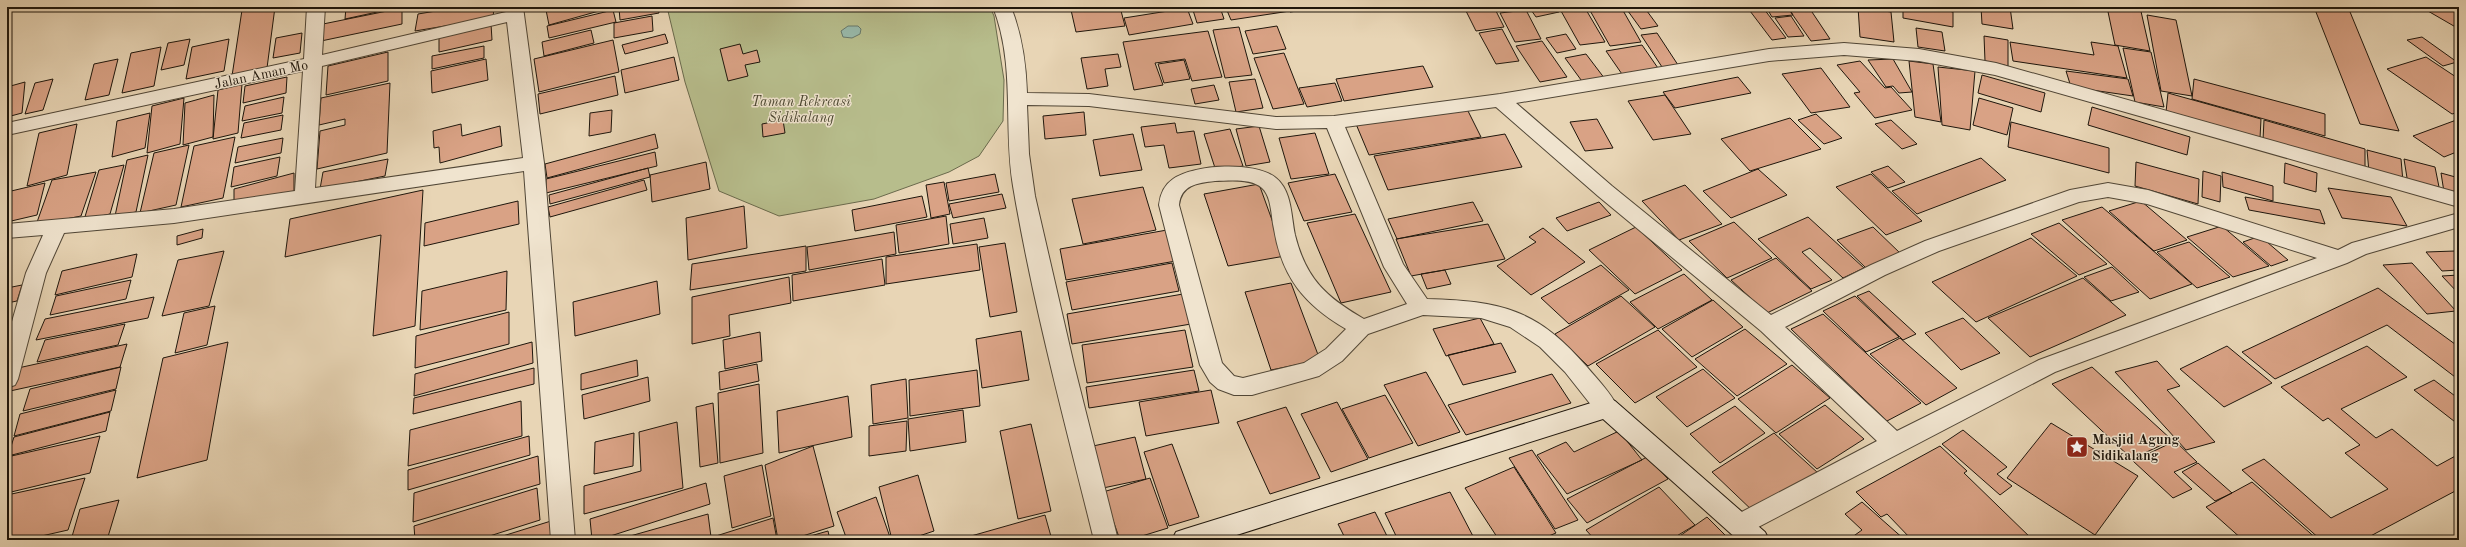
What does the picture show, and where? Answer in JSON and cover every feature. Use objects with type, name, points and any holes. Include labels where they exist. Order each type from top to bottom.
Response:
[{"type":"street","points":[[305,198],[316,7]]},
{"type":"street","points":[[1002,7],[1011,23],[1018,99],[1016,132],[1021,174],[1050,315],[1106,540]]},
{"type":"street","points":[[514,11],[534,163],[549,386],[563,540]]},
{"type":"street","name":"Jalan Aman Mo","points":[[7,129],[312,63],[514,11]]},
{"type":"street","points":[[1018,99],[1089,100],[1159,107],[1276,123],[1334,122],[1500,100],[1769,55],[1844,49],[1919,55],[1996,69],[2459,200]]},
{"type":"street","points":[[1500,100],[1606,191],[1769,325],[1895,443]]},
{"type":"street","points":[[1334,122],[1394,267],[1421,307]]},
{"type":"street","points":[[7,231],[174,216],[305,198],[534,163]]},
{"type":"street","points":[[1361,328],[1320,301],[1296,269],[1285,236],[1276,192],[1269,183],[1260,177],[1248,173],[1220,174],[1185,180],[1175,188],[1169,205],[1211,365],[1216,375],[1226,383],[1237,388],[1250,387],[1315,368],[1338,352],[1361,328],[1386,321],[1421,307],[1499,313],[1525,323],[1561,352],[1607,408],[1749,533],[1895,443],[2047,366],[2340,258],[2359,248],[2459,220]]},
{"type":"street","points":[[1769,325],[1824,299],[1878,270],[1932,246],[2077,195],[2108,190],[2148,197],[2340,258]]},
{"type":"street","points":[[7,379],[36,273],[58,227]]},
{"type":"street","points":[[1185,540],[1607,408]]},
{"type":"green space","name":"Taman Rekreasi Sidikalang","points":[[667,7],[990,7],[994,16],[1004,80],[1003,121],[979,156],[949,172],[874,199],[779,216],[719,191],[685,82]]},
{"type":"shaded area","points":[[848,26],[858,26],[861,29],[860,34],[852,38],[843,37],[841,31]]},
{"type":"building","points":[[259,7],[275,7],[267,68],[232,76],[242,10]]},
{"type":"building","points":[[346,7],[391,7],[391,9],[345,19]]},
{"type":"building","points":[[424,7],[445,7],[423,11]]},
{"type":"building","points":[[460,7],[494,7],[493,18],[415,31],[418,14]]},
{"type":"building","points":[[558,7],[598,7],[599,11],[549,25],[546,10]]},
{"type":"building","points":[[658,7],[659,13],[620,20],[619,8]]},
{"type":"building","points":[[1096,7],[1120,7],[1125,26],[1076,32],[1071,10]]},
{"type":"building","points":[[1192,7],[1220,7],[1224,19],[1197,23]]},
{"type":"building","points":[[1288,7],[1290,11],[1231,20],[1226,8]]},
{"type":"building","points":[[1289,7],[1327,7],[1290,12]]},
{"type":"building","points":[[1464,7],[1494,7],[1504,27],[1476,31]]},
{"type":"building","points":[[1529,7],[1556,7],[1559,12],[1536,17]]},
{"type":"building","points":[[1588,7],[1621,7],[1641,42],[1610,46]]},
{"type":"building","points":[[1625,7],[1644,7],[1658,26],[1641,29]]},
{"type":"building","points":[[1766,7],[1788,7],[1793,15],[1772,17]]},
{"type":"building","points":[[1858,7],[1891,12],[1894,42],[1860,37]]},
{"type":"building","points":[[1903,7],[1928,7],[1953,12],[1953,27],[1903,18]]},
{"type":"building","points":[[1981,7],[2010,7],[2013,29],[1982,24]]},
{"type":"building","points":[[2107,7],[2140,7],[2150,51],[2115,45]]},
{"type":"building","points":[[2314,7],[2348,7],[2399,131],[2360,124]]},
{"type":"building","points":[[2421,7],[2459,7],[2459,29]]},
{"type":"building","points":[[402,8],[402,24],[321,41],[323,24]]},
{"type":"building","points":[[1187,8],[1193,24],[1129,35],[1124,18]]},
{"type":"building","points":[[1585,8],[1605,42],[1580,45],[1561,11]]},
{"type":"building","points":[[1764,9],[1786,38],[1772,40],[1750,11]]},
{"type":"building","points":[[1810,9],[1830,39],[1811,41],[1790,11]]},
{"type":"building","points":[[613,10],[616,22],[549,38],[547,26]]},
{"type":"building","points":[[1526,10],[1541,39],[1515,42],[1500,13]]},
{"type":"building","points":[[2147,15],[2176,20],[2192,96],[2161,91]]},
{"type":"building","points":[[652,16],[653,31],[614,38],[614,23]]},
{"type":"building","points":[[1791,16],[1804,36],[1788,37],[1775,18]]},
{"type":"building","points":[[491,24],[492,40],[439,52],[439,37]]},
{"type":"building","points":[[1277,26],[1286,49],[1253,54],[1245,31]]},
{"type":"building","points":[[1239,27],[1252,75],[1225,78],[1213,30]]},
{"type":"building","points":[[1916,28],[1942,32],[1945,51],[1918,47]]},
{"type":"building","points":[[1502,29],[1519,61],[1496,64],[1479,33]]},
{"type":"building","points":[[591,30],[594,43],[544,56],[542,42]]},
{"type":"building","points":[[1208,31],[1222,77],[1192,81],[1185,59],[1155,63],[1163,85],[1134,90],[1123,42]]},
{"type":"building","points":[[302,33],[300,53],[273,58],[276,38]]},
{"type":"building","points":[[1657,33],[1680,68],[1664,70],[1641,35]]},
{"type":"building","points":[[665,34],[668,43],[625,54],[622,45]]},
{"type":"building","points":[[1566,34],[1576,49],[1557,53],[1546,38]]},
{"type":"building","points":[[1984,36],[2008,40],[2008,66],[1985,61]]},
{"type":"building","points":[[2422,37],[2457,62],[2443,66],[2407,40]]},
{"type":"building","points":[[190,39],[184,65],[161,70],[168,43]]},
{"type":"building","points":[[229,39],[224,71],[186,79],[192,47]]},
{"type":"building","points":[[613,40],[619,72],[539,92],[534,59]]},
{"type":"building","points":[[1542,41],[1567,77],[1540,82],[1516,46]]},
{"type":"building","points":[[2010,42],[2094,55],[2091,42],[2118,46],[2127,78],[2013,61]]},
{"type":"building","points":[[740,44],[743,54],[757,50],[760,62],[745,65],[748,76],[728,81],[720,49]]},
{"type":"building","points":[[1642,45],[1660,71],[1624,77],[1606,51]]},
{"type":"building","points":[[484,46],[484,58],[432,69],[432,56]]},
{"type":"building","points":[[161,47],[154,86],[122,93],[131,53]]},
{"type":"building","points":[[2123,48],[2151,52],[2164,107],[2135,102]]},
{"type":"building","points":[[388,52],[388,81],[326,95],[328,66]]},
{"type":"building","points":[[1284,53],[1304,104],[1273,109],[1254,58]]},
{"type":"building","points":[[1118,54],[1121,67],[1105,69],[1108,86],[1087,89],[1081,58]]},
{"type":"building","points":[[1586,54],[1605,79],[1584,84],[1565,58]]},
{"type":"building","points":[[674,57],[679,80],[625,93],[621,70]]},
{"type":"building","points":[[2426,57],[2459,79],[2459,112],[2452,114],[2387,69]]},
{"type":"building","points":[[118,59],[109,95],[85,100],[94,64]]},
{"type":"building","points":[[486,59],[488,80],[432,93],[431,71]]},
{"type":"building","points":[[1893,59],[1912,92],[1899,93],[1893,86],[1886,87],[1868,60]]},
{"type":"building","points":[[1184,60],[1190,79],[1164,83],[1158,64]]},
{"type":"building","points":[[1860,61],[1885,88],[1891,87],[1912,110],[1875,118],[1854,93],[1860,92],[1837,65]]},
{"type":"building","points":[[1909,61],[1933,64],[1941,122],[1915,117]]},
{"type":"building","points":[[1423,66],[1433,87],[1344,101],[1336,79]]},
{"type":"building","points":[[1938,67],[1975,71],[1970,130],[1942,125]]},
{"type":"building","points":[[1821,68],[1850,107],[1811,113],[1782,74]]},
{"type":"building","points":[[2066,71],[2128,79],[2133,96],[2071,87]]},
{"type":"building","points":[[1982,75],[2045,93],[2041,112],[1978,93]]},
{"type":"building","points":[[615,76],[618,95],[540,114],[538,94]]},
{"type":"building","points":[[287,77],[286,93],[243,103],[245,86]]},
{"type":"building","points":[[1738,77],[1751,93],[1675,108],[1663,92]]},
{"type":"building","points":[[53,79],[43,110],[25,114],[35,83]]},
{"type":"building","points":[[1255,79],[1263,108],[1236,112],[1229,82]]},
{"type":"building","points":[[2194,79],[2325,114],[2325,136],[2192,99]]},
{"type":"building","points":[[25,82],[22,113],[7,117],[7,87]]},
{"type":"building","points":[[390,83],[387,153],[317,169],[320,131],[345,125],[345,119],[319,125],[321,98]]},
{"type":"building","points":[[1335,83],[1342,101],[1307,107],[1299,88]]},
{"type":"building","points":[[242,84],[238,133],[213,139],[218,90]]},
{"type":"building","points":[[1214,85],[1219,100],[1195,104],[1191,89]]},
{"type":"building","points":[[2168,93],[2261,119],[2260,138],[2166,112]]},
{"type":"building","points":[[214,95],[213,137],[183,145],[185,103]]},
{"type":"building","points":[[1665,95],[1691,134],[1653,140],[1628,101]]},
{"type":"building","points":[[284,97],[282,113],[242,121],[245,106]]},
{"type":"building","points":[[184,98],[180,144],[147,153],[152,106]]},
{"type":"building","points":[[1979,98],[2013,108],[2007,135],[1973,125]]},
{"type":"building","points":[[1466,107],[1481,137],[1369,155],[1356,124]]},
{"type":"building","points":[[2092,107],[2190,137],[2187,155],[2088,125]]},
{"type":"building","points":[[612,110],[611,132],[589,136],[590,113]]},
{"type":"building","points":[[1084,112],[1086,135],[1045,139],[1043,116]]},
{"type":"building","points":[[150,113],[145,148],[112,157],[117,121]]},
{"type":"building","points":[[1816,114],[1842,138],[1824,144],[1798,120]]},
{"type":"building","points":[[283,115],[281,130],[241,138],[244,123]]},
{"type":"building","points":[[1790,118],[1821,149],[1750,171],[1721,139]]},
{"type":"building","points":[[1597,119],[1613,148],[1585,151],[1570,122]]},
{"type":"building","points":[[2459,119],[2459,151],[2444,157],[2413,136]]},
{"type":"building","points":[[783,120],[785,133],[763,137],[762,124]]},
{"type":"building","points":[[1891,120],[1917,144],[1902,149],[1875,124]]},
{"type":"building","points":[[2264,120],[2365,149],[2365,170],[2263,140]]},
{"type":"building","points":[[2011,122],[2109,148],[2109,173],[2008,147]]},
{"type":"building","points":[[1175,123],[1177,133],[1194,131],[1201,164],[1169,168],[1164,145],[1145,147],[1141,127]]},
{"type":"building","points":[[77,124],[67,175],[27,186],[39,133]]},
{"type":"building","points":[[461,124],[462,136],[500,126],[502,146],[440,163],[439,147],[434,148],[433,131]]},
{"type":"building","points":[[1259,126],[1270,162],[1246,166],[1236,129]]},
{"type":"building","points":[[1230,129],[1243,166],[1216,171],[1204,134]]},
{"type":"building","points":[[1315,133],[1329,174],[1291,179],[1279,138]]},
{"type":"building","points":[[655,134],[658,148],[547,178],[545,164]]},
{"type":"building","points":[[1133,134],[1142,170],[1100,176],[1093,140]]},
{"type":"building","points":[[1505,134],[1522,167],[1388,190],[1374,156]]},
{"type":"building","points":[[235,137],[223,198],[181,207],[194,146]]},
{"type":"building","points":[[283,138],[281,153],[235,163],[238,147]]},
{"type":"building","points":[[189,145],[176,205],[140,213],[154,153]]},
{"type":"building","points":[[2367,150],[2401,159],[2403,182],[2369,172]]},
{"type":"building","points":[[655,152],[657,166],[546,193],[546,179]]},
{"type":"building","points":[[148,155],[136,212],[115,216],[127,160]]},
{"type":"building","points":[[280,157],[277,176],[231,187],[234,167]]},
{"type":"building","points":[[1981,158],[2006,180],[1917,214],[1892,191]]},
{"type":"building","points":[[388,159],[385,176],[320,189],[323,172]]},
{"type":"building","points":[[2404,159],[2435,167],[2440,192],[2408,184]]},
{"type":"building","points":[[706,162],[710,189],[652,202],[650,175]]},
{"type":"building","points":[[2136,162],[2199,179],[2198,204],[2135,186]]},
{"type":"building","points":[[2285,163],[2317,173],[2316,192],[2284,183]]},
{"type":"building","points":[[124,165],[110,214],[84,220],[99,170]]},
{"type":"building","points":[[1888,166],[1905,182],[1888,188],[1871,172]]},
{"type":"building","points":[[648,168],[650,177],[550,204],[549,195]]},
{"type":"building","points":[[1758,169],[1787,195],[1731,218],[1703,191]]},
{"type":"building","points":[[2203,171],[2221,176],[2220,202],[2202,197]]},
{"type":"building","points":[[96,172],[81,216],[36,225],[52,180]]},
{"type":"building","points":[[2222,172],[2273,186],[2273,201],[2223,187]]},
{"type":"building","points":[[294,173],[294,191],[234,208],[234,189]]},
{"type":"building","points":[[2441,173],[2459,178],[2459,196],[2444,192]]},
{"type":"building","points":[[995,174],[999,192],[949,201],[946,183]]},
{"type":"building","points":[[1335,174],[1352,212],[1304,221],[1288,183]]},
{"type":"building","points":[[1871,174],[1922,221],[1886,235],[1836,187]]},
{"type":"building","points":[[644,180],[647,190],[550,217],[548,207]]},
{"type":"building","points":[[944,182],[950,214],[931,218],[926,185]]},
{"type":"building","points":[[45,183],[37,215],[7,222],[7,192]]},
{"type":"building","points":[[1259,184],[1285,256],[1228,266],[1204,194]]},
{"type":"building","points":[[1685,185],[1722,224],[1679,240],[1642,201]]},
{"type":"building","points":[[1143,187],[1156,230],[1083,244],[1072,199]]},
{"type":"building","points":[[2328,188],[2391,197],[2407,226],[2342,218]]},
{"type":"building","points":[[423,190],[415,326],[373,336],[381,235],[285,257],[290,219]]},
{"type":"building","points":[[1002,194],[1006,208],[953,218],[949,204]]},
{"type":"building","points":[[922,196],[927,217],[855,231],[852,210]]},
{"type":"building","points":[[2245,197],[2320,210],[2325,224],[2249,210]]},
{"type":"building","points":[[518,201],[519,224],[424,246],[425,223]]},
{"type":"building","points":[[2141,201],[2187,240],[2154,251],[2109,211]]},
{"type":"building","points":[[1473,202],[1483,221],[1397,239],[1388,219]]},
{"type":"building","points":[[1599,202],[1611,215],[1567,231],[1556,218]]},
{"type":"building","points":[[744,206],[747,248],[688,260],[686,218]]},
{"type":"building","points":[[2102,207],[2192,284],[2150,299],[2062,220]]},
{"type":"building","points":[[1355,214],[1391,292],[1341,303],[1307,223]]},
{"type":"building","points":[[946,216],[949,244],[899,253],[896,225]]},
{"type":"building","points":[[1808,217],[1864,268],[1843,278],[1810,248],[1802,252],[1832,280],[1811,289],[1758,239]]},
{"type":"building","points":[[984,218],[988,238],[953,244],[950,224]]},
{"type":"building","points":[[1734,222],[1772,258],[1727,278],[1689,241]]},
{"type":"building","points":[[2059,223],[2107,264],[2079,275],[2031,234]]},
{"type":"building","points":[[1488,224],[1505,259],[1411,276],[1396,239]]},
{"type":"building","points":[[2222,226],[2269,266],[2233,277],[2187,237]]},
{"type":"building","points":[[1636,227],[1682,270],[1635,294],[1589,250]]},
{"type":"building","points":[[1873,227],[1901,254],[1866,268],[1837,240]]},
{"type":"building","points":[[1543,228],[1585,262],[1531,295],[1497,266],[1536,242],[1529,237]]},
{"type":"building","points":[[203,229],[202,238],[177,245],[177,236]]},
{"type":"building","points":[[1167,230],[1176,261],[1066,280],[1060,249]]},
{"type":"building","points":[[894,232],[896,254],[809,270],[807,247]]},
{"type":"building","points":[[2260,236],[2288,260],[2271,266],[2243,242]]},
{"type":"building","points":[[2031,238],[2077,276],[1976,322],[1932,282]]},
{"type":"building","points":[[2189,242],[2230,277],[2197,288],[2157,252]]},
{"type":"building","points":[[1005,243],[1017,312],[990,317],[979,247]]},
{"type":"building","points":[[977,244],[980,270],[886,284],[886,257]]},
{"type":"building","points":[[806,246],[806,271],[690,290],[692,264]]},
{"type":"building","points":[[224,251],[209,306],[162,316],[178,260]]},
{"type":"building","points":[[2455,251],[2459,256],[2459,270],[2442,271],[2426,252]]},
{"type":"building","points":[[137,254],[132,277],[55,295],[62,271]]},
{"type":"building","points":[[1776,258],[1812,291],[1767,313],[1731,280]]},
{"type":"building","points":[[882,259],[885,285],[793,301],[792,275]]},
{"type":"building","points":[[1172,263],[1179,291],[1072,310],[1066,282]]},
{"type":"building","points":[[2412,263],[2456,311],[2427,314],[2383,265]]},
{"type":"building","points":[[1601,265],[1629,290],[1569,324],[1541,298]]},
{"type":"building","points":[[2112,267],[2139,292],[2111,301],[2084,277]]},
{"type":"building","points":[[1445,270],[1451,284],[1427,289],[1421,274]]},
{"type":"building","points":[[507,271],[506,310],[420,330],[422,291]]},
{"type":"building","points":[[1684,274],[1712,300],[1658,329],[1630,302]]},
{"type":"building","points":[[2459,275],[2459,294],[2442,276]]},
{"type":"building","points":[[789,277],[791,303],[729,315],[730,336],[692,344],[692,297]]},
{"type":"building","points":[[2083,278],[2126,315],[2030,357],[1988,318]]},
{"type":"building","points":[[131,280],[126,299],[50,315],[56,296]]},
{"type":"building","points":[[657,281],[660,314],[575,336],[573,302]]},
{"type":"building","points":[[1291,283],[1320,360],[1271,370],[1245,292]]},
{"type":"building","points":[[22,285],[17,301],[7,303],[7,288]]},
{"type":"building","points":[[2378,288],[2459,347],[2459,380],[2387,325],[2275,379],[2242,352]]},
{"type":"building","points":[[1869,291],[1916,334],[1903,340],[1857,296]]},
{"type":"building","points":[[1183,294],[1191,324],[1072,344],[1067,314]]},
{"type":"building","points":[[1621,296],[1655,327],[1588,366],[1555,334]]},
{"type":"building","points":[[1855,296],[1899,337],[1866,352],[1823,311]]},
{"type":"building","points":[[154,297],[148,318],[36,340],[45,319]]},
{"type":"building","points":[[1713,300],[1743,327],[1692,357],[1662,329]]},
{"type":"building","points":[[215,306],[207,345],[175,353],[184,313]]},
{"type":"building","points":[[509,312],[509,344],[415,368],[416,336]]},
{"type":"building","points":[[1823,314],[1921,403],[1887,421],[1791,329]]},
{"type":"building","points":[[1480,318],[1494,344],[1446,356],[1433,329]]},
{"type":"building","points":[[1963,318],[2000,353],[1961,370],[1925,333]]},
{"type":"building","points":[[125,324],[118,345],[37,362],[45,340]]},
{"type":"building","points":[[1745,329],[1787,364],[1737,396],[1695,359]]},
{"type":"building","points":[[1185,330],[1193,367],[1087,383],[1082,345]]},
{"type":"building","points":[[1658,330],[1697,367],[1635,403],[1596,364]]},
{"type":"building","points":[[1021,331],[1029,380],[982,388],[976,339]]},
{"type":"building","points":[[760,332],[762,361],[725,369],[723,340]]},
{"type":"building","points":[[1900,338],[1957,388],[1926,405],[1870,354]]},
{"type":"building","points":[[228,342],[207,460],[137,478],[163,358]]},
{"type":"building","points":[[532,342],[533,363],[414,396],[415,374]]},
{"type":"building","points":[[1501,343],[1516,372],[1463,385],[1448,355]]},
{"type":"building","points":[[127,344],[120,367],[10,391],[18,368]]},
{"type":"building","points":[[2227,346],[2272,383],[2224,407],[2180,369]]},
{"type":"building","points":[[2367,346],[2407,377],[2341,409],[2376,438],[2392,429],[2437,466],[2459,454],[2459,489],[2363,540],[2321,540],[2242,470],[2264,459],[2331,518],[2388,489],[2345,453],[2360,445],[2328,418],[2323,421],[2281,387]]},
{"type":"building","points":[[637,360],[638,376],[581,390],[581,374]]},
{"type":"building","points":[[2157,361],[2180,386],[2167,390],[2215,442],[2186,450],[2115,372]]},
{"type":"building","points":[[757,364],[759,381],[720,390],[719,372]]},
{"type":"building","points":[[1792,365],[1830,398],[1776,433],[1738,399]]},
{"type":"building","points":[[121,367],[116,389],[23,411],[30,389]]},
{"type":"building","points":[[2092,367],[2172,440],[2132,459],[2052,384]]},
{"type":"building","points":[[534,368],[534,384],[413,414],[414,398]]},
{"type":"building","points":[[1703,369],[1735,398],[1687,427],[1656,397]]},
{"type":"building","points":[[977,370],[980,406],[910,416],[909,380]]},
{"type":"building","points":[[1194,370],[1199,391],[1089,408],[1086,387]]},
{"type":"building","points":[[1426,372],[1460,432],[1418,446],[1384,385]]},
{"type":"building","points":[[1552,374],[1571,403],[1466,435],[1448,405]]},
{"type":"building","points":[[648,377],[650,401],[584,419],[582,395]]},
{"type":"building","points":[[906,379],[908,418],[873,424],[871,385]]},
{"type":"building","points":[[2434,380],[2459,399],[2459,425],[2414,390]]},
{"type":"building","points":[[759,384],[763,453],[720,463],[718,393]]},
{"type":"building","points":[[116,390],[111,411],[14,436],[20,414]]},
{"type":"building","points":[[1211,390],[1219,423],[1146,436],[1139,402]]},
{"type":"building","points":[[1385,395],[1413,443],[1369,458],[1342,409]]},
{"type":"building","points":[[848,396],[852,437],[779,453],[777,411]]},
{"type":"building","points":[[521,401],[522,436],[408,466],[410,430]]},
{"type":"building","points":[[1337,402],[1368,459],[1331,472],[1301,414]]},
{"type":"building","points":[[713,403],[718,463],[700,467],[696,407]]},
{"type":"building","points":[[1825,405],[1864,439],[1817,469],[1779,434]]},
{"type":"building","points":[[1735,406],[1765,433],[1720,463],[1690,434]]},
{"type":"building","points":[[1286,407],[1320,478],[1270,494],[1237,422]]},
{"type":"building","points":[[963,410],[966,442],[910,451],[908,419]]},
{"type":"building","points":[[110,412],[106,431],[8,456],[14,437]]},
{"type":"building","points":[[907,421],[906,451],[869,456],[869,426]]},
{"type":"building","points":[[677,422],[683,488],[584,514],[584,486],[641,471],[639,432]]},
{"type":"building","points":[[2051,423],[2138,476],[2095,535],[2007,478]]},
{"type":"building","points":[[1031,424],[1051,511],[1018,519],[1000,431]]},
{"type":"building","points":[[1963,430],[2007,467],[1997,474],[2012,486],[2000,495],[1942,444]]},
{"type":"building","points":[[1619,431],[1642,460],[1567,494],[1537,455],[1566,442],[1574,452]]},
{"type":"building","points":[[634,433],[633,466],[594,474],[595,442]]},
{"type":"building","points":[[1774,433],[1818,473],[1756,514],[1712,472]]},
{"type":"building","points":[[100,436],[90,473],[7,493],[7,457]]},
{"type":"building","points":[[529,436],[530,455],[408,490],[408,470]]},
{"type":"building","points":[[1135,437],[1146,479],[1103,488],[1093,446]]},
{"type":"building","points":[[2175,441],[2197,462],[2174,472],[2192,489],[2173,498],[2133,461]]},
{"type":"building","points":[[1172,444],[1199,517],[1169,526],[1144,452]]},
{"type":"building","points":[[813,446],[834,526],[790,540],[778,540],[765,465]]},
{"type":"building","points":[[1940,446],[1967,471],[1964,473],[2033,540],[1912,540],[1887,514],[1881,517],[1856,492]]},
{"type":"building","points":[[1532,450],[1578,520],[1555,529],[1509,458]]},
{"type":"building","points":[[538,456],[540,484],[413,522],[414,493]]},
{"type":"building","points":[[1647,457],[1668,479],[1587,523],[1567,499]]},
{"type":"building","points":[[2198,463],[2232,493],[2215,501],[2182,472]]},
{"type":"building","points":[[762,465],[771,516],[732,528],[724,476]]},
{"type":"building","points":[[1514,467],[1556,533],[1539,540],[1499,540],[1465,488]]},
{"type":"building","points":[[918,475],[934,531],[907,540],[892,540],[879,487]]},
{"type":"building","points":[[85,478],[68,530],[24,540],[7,540],[7,495]]},
{"type":"building","points":[[1150,478],[1168,528],[1129,540],[1120,540],[1103,492]]},
{"type":"building","points":[[2252,482],[2318,540],[2243,540],[2206,507]]},
{"type":"building","points":[[706,483],[710,504],[598,540],[592,540],[590,519]]},
{"type":"building","points":[[1659,487],[1695,525],[1670,540],[1595,540],[1586,530]]},
{"type":"building","points":[[537,488],[540,520],[477,540],[415,540],[414,526]]},
{"type":"building","points":[[1450,492],[1475,540],[1398,540],[1385,513]]},
{"type":"building","points":[[876,497],[891,540],[847,540],[837,512]]},
{"type":"building","points":[[119,500],[107,540],[71,540],[80,509]]},
{"type":"building","points":[[1862,502],[1905,540],[1848,540],[1862,530],[1845,514]]},
{"type":"building","points":[[1375,512],[1389,540],[1346,540],[1338,524]]},
{"type":"building","points":[[708,514],[711,537],[700,540],[616,540]]},
{"type":"building","points":[[1045,515],[1052,540],[957,540]]},
{"type":"building","points":[[1707,517],[1730,540],[1674,540]]},
{"type":"building","points":[[773,518],[777,540],[716,540],[716,536]]},
{"type":"building","points":[[551,521],[553,540],[490,540]]},
{"type":"building","points":[[828,531],[830,540],[796,540]]},
{"type":"place","name":"Masjid Agung Sidikalang","points":[[2077,447]]}]
